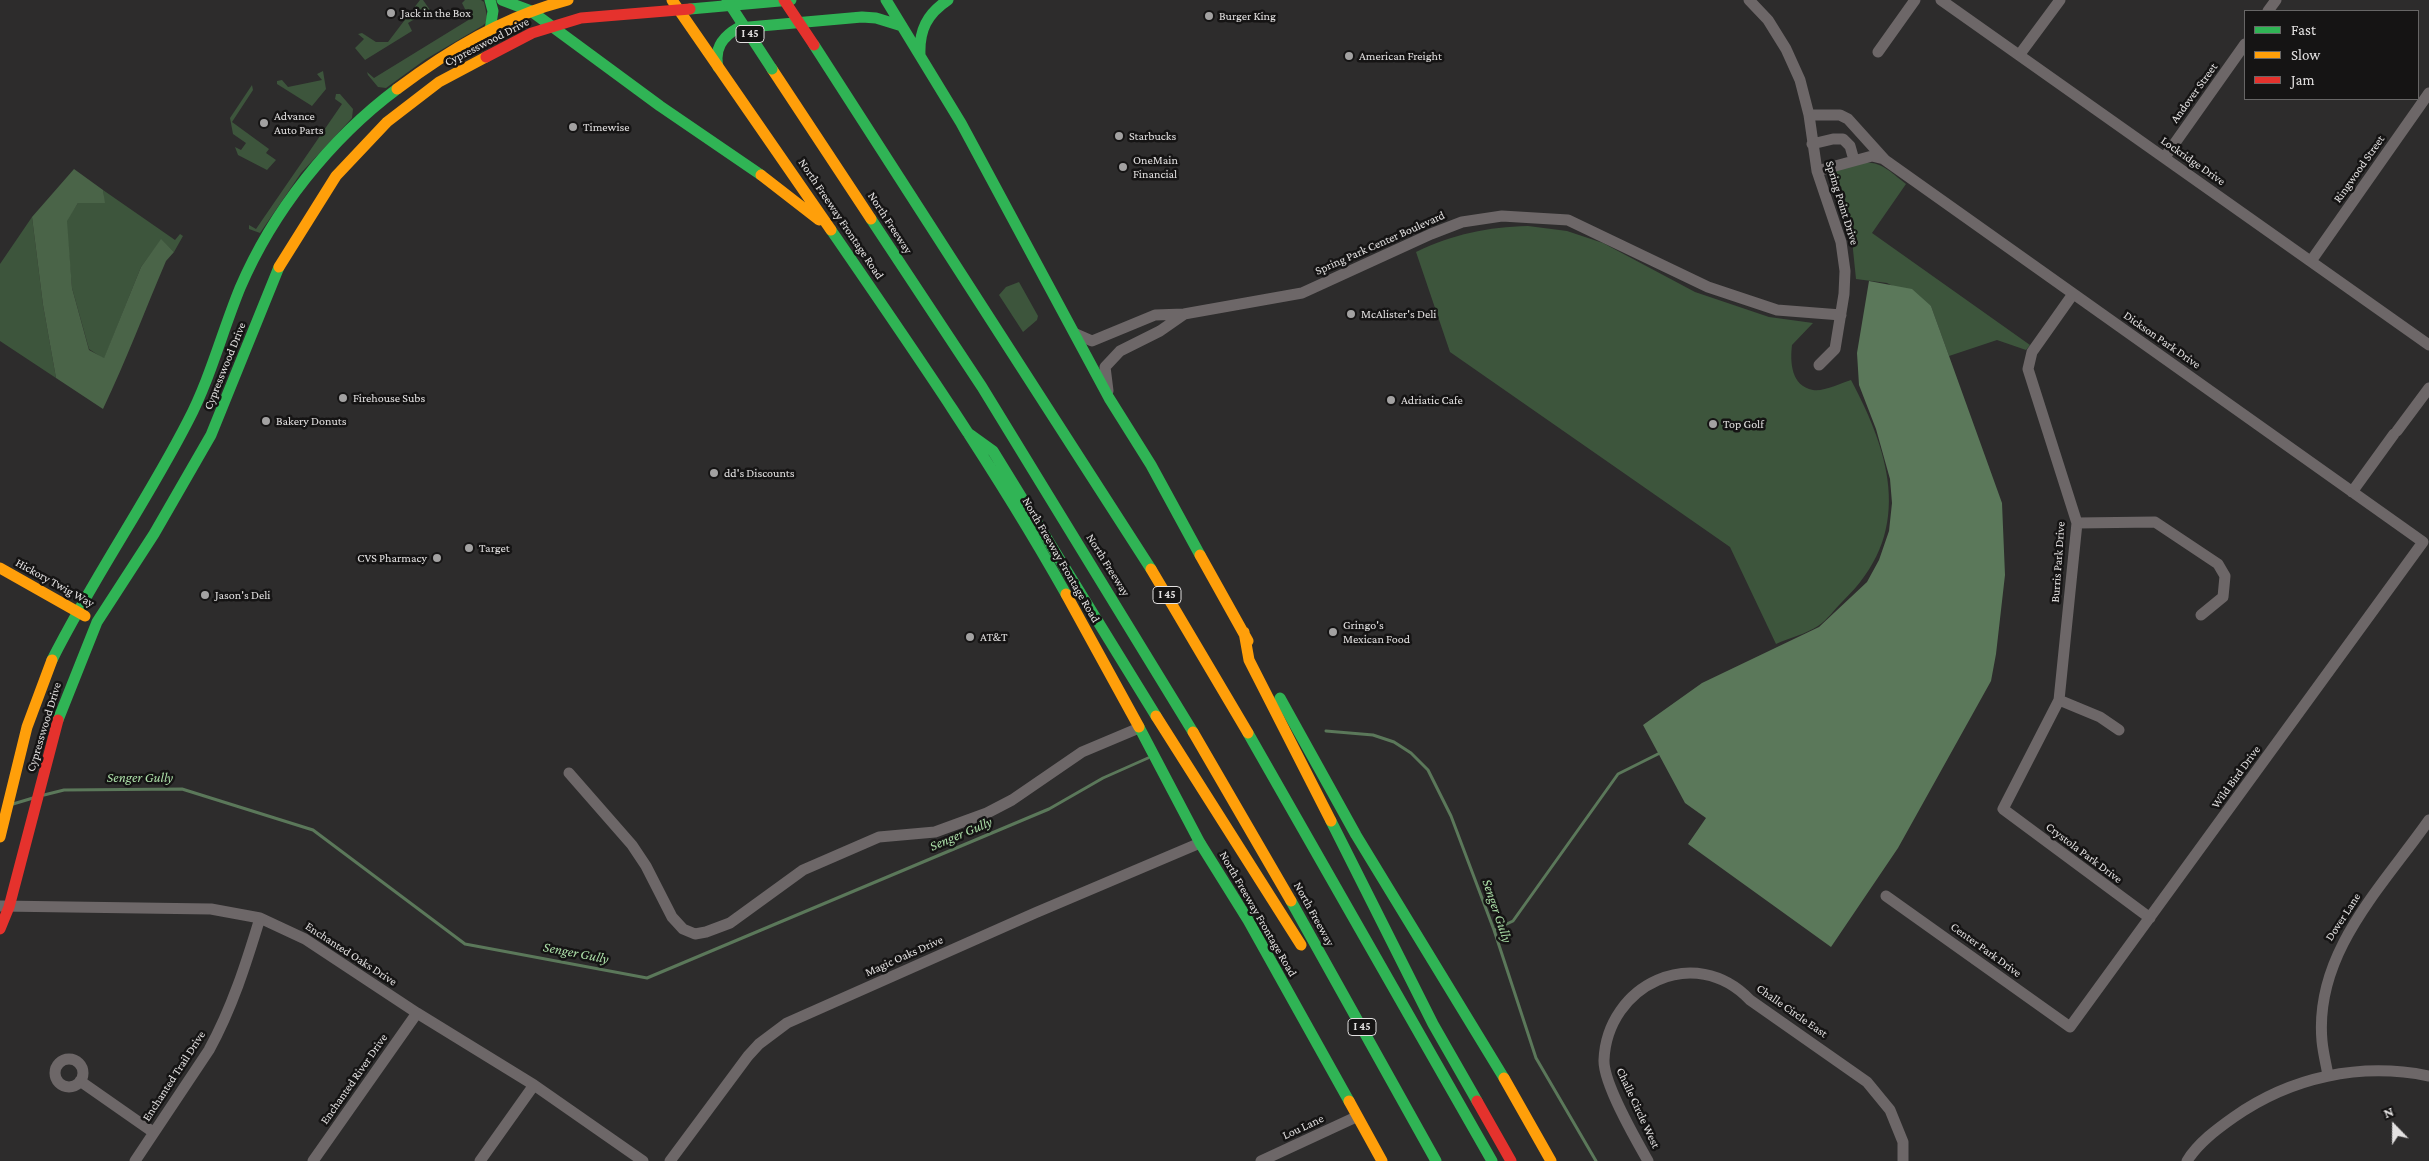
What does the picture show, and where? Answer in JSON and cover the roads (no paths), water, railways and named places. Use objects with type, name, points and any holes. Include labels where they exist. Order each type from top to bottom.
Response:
[{"type":"main road","points":[[490,0],[493,11],[490,30]]},
{"type":"main road","points":[[502,0],[531,11],[660,106],[780,187],[832,230]]},
{"type":"main road","points":[[526,0],[531,11]]},
{"type":"main road","name":"Cypresswood Drive","points":[[0,836],[15,779],[48,707],[97,622],[154,534],[272,251],[312,170],[359,119],[427,65],[490,30],[531,11],[568,0]]},
{"type":"main road","name":"North Freeway","points":[[727,0],[982,388],[1168,688],[1256,839],[1436,1161]]},
{"type":"main road","name":"I 45","points":[[784,0],[1125,527],[1208,662],[1492,1161]]},
{"type":"main road","name":"Cypresswood Drive","points":[[0,929],[4,907],[44,770],[49,666],[76,612],[199,429],[219,341],[272,251],[336,176],[386,122],[439,82],[529,34],[581,18],[674,4],[791,0]]},
{"type":"main road","points":[[886,0],[961,123],[1110,398],[1150,465],[1356,835],[1499,1069],[1551,1161]]},
{"type":"main road","points":[[920,55],[919,40],[926,19],[948,0]]},
{"type":"main road","name":"North Freeway Frontage Road","points":[[674,4],[772,142],[968,433],[1057,579],[1200,843],[1248,920],[1382,1161]]},
{"type":"main road","points":[[718,68],[716,54],[721,41],[738,28],[862,17],[876,18],[902,26]]},
{"type":"main road","points":[[968,433],[993,451],[1309,959]]},
{"type":"main road","name":"Hickory Twig Way","points":[[0,568],[97,622]]},
{"type":"main road","points":[[1244,632],[1249,660],[1293,743],[1433,1024],[1511,1161]]},
{"type":"main road","points":[[1364,1057],[1387,1072]]},
{"type":"street","name":"Spring Point Drive","points":[[1749,0],[1768,20],[1786,49],[1800,80],[1809,115],[1817,171],[1841,242],[1845,271],[1841,315],[1835,349],[1819,364]]},
{"type":"street","points":[[1878,52],[1916,0]]},
{"type":"street","name":"Lockridge Drive","points":[[1941,0],[2020,54],[2429,345]]},
{"type":"street","points":[[2020,54],[2060,0]]},
{"type":"street","name":"Andover Street","points":[[2165,157],[2244,45]]},
{"type":"street","name":"Ringwood Street","points":[[2311,261],[2429,93]]},
{"type":"street","name":"Dickson Park Drive","points":[[1809,115],[1840,115],[1848,120],[1885,160],[2423,542]]},
{"type":"street","points":[[1812,144],[1833,138],[1843,139],[1850,146],[1854,160]]},
{"type":"street","points":[[1817,171],[1872,156],[1885,160]]},
{"type":"street","name":"Spring Park Center Boulevard","points":[[1076,334],[1092,341],[1155,316],[1184,314],[1302,293],[1431,234],[1462,222],[1502,216],[1568,220],[1708,287],[1777,310],[1841,315]]},
{"type":"street","name":"Burris Park Drive","points":[[2003,810],[2059,700],[2077,523],[2028,369],[2032,352],[2074,294]]},
{"type":"street","name":"Spring Park Center Boulevard","points":[[1110,398],[1105,367],[1120,351],[1160,331],[1184,314]]},
{"type":"street","points":[[2352,492],[2429,388]]},
{"type":"street","points":[[2077,523],[2155,522],[2218,564],[2225,576],[2223,597],[2201,615]]},
{"type":"street","name":"Wild Bird Drive","points":[[2070,1028],[2423,542]]},
{"type":"street","points":[[2059,700],[2100,718],[2120,730]]},
{"type":"street","points":[[569,773],[632,845],[646,866],[672,917],[683,929],[695,934],[730,923],[803,870],[879,837],[935,832],[987,813],[1012,800],[1082,752],[1139,728]]},
{"type":"street","name":"Crystola Park Drive","points":[[2003,810],[2150,918]]},
{"type":"street","name":"Dover Lane","points":[[2328,1075],[2322,1041],[2322,1018],[2324,999],[2336,955],[2349,930],[2429,820]]},
{"type":"street","name":"Magic Oaks Drive","points":[[670,1161],[748,1056],[787,1023],[1034,913],[1200,843]]},
{"type":"street","name":"Center Park Drive","points":[[1886,896],[2070,1028]]},
{"type":"street","name":"Enchanted Oaks Drive","points":[[4,907],[211,909],[260,918],[305,939],[417,1013],[534,1084],[643,1161]]},
{"type":"street","name":"Enchanted Trail Drive","points":[[135,1161],[209,1050],[230,1010],[260,918]]},
{"type":"street","name":"Challe Circle East","points":[[1619,1011],[1640,990],[1665,977],[1684,973],[1700,973],[1718,977],[1739,989],[1750,1000],[1867,1082],[1890,1110],[1903,1142],[1902,1161]]},
{"type":"street","name":"Challe Circle West","points":[[1619,1011],[1614,1017],[1607,1036],[1604,1062],[1606,1077],[1648,1161]]},
{"type":"street","name":"Enchanted River Drive","points":[[313,1161],[417,1013]]},
{"type":"street","points":[[2187,1161],[2194,1151],[2224,1124],[2257,1101],[2309,1079],[2341,1072],[2391,1071],[2429,1076]]},
{"type":"street","points":[[80,1081],[153,1132]]},
{"type":"street","points":[[480,1161],[534,1084]]},
{"type":"street","name":"Lou Lane","points":[[1262,1161],[1356,1117]]},
{"type":"waterway","name":"Senger Gully","points":[[1326,731],[1373,735],[1394,742],[1411,753],[1428,770],[1451,816],[1494,930],[1536,1058],[1596,1161]]},
{"type":"waterway","points":[[1494,930],[1513,921],[1618,774],[1660,753]]},
{"type":"waterway","name":"Senger Gully","points":[[44,795],[64,790],[182,789],[313,830],[465,944],[647,978],[1049,809],[1103,778],[1148,758]]},
{"type":"waterway","name":"Senger Gully","points":[[13,804],[33,798]]},
{"type":"place","name":"Jack in the Box","points":[[391,13]]},
{"type":"place","name":"Burger King","points":[[1209,16]]},
{"type":"place","name":"American Freight","points":[[1349,56]]},
{"type":"place","name":"Advance Auto Parts","points":[[264,123]]},
{"type":"place","name":"Timewise","points":[[573,127]]},
{"type":"place","name":"Starbucks","points":[[1119,136]]},
{"type":"place","name":"OneMain Financial","points":[[1123,167]]},
{"type":"place","name":"McAlister's Deli","points":[[1351,314]]},
{"type":"place","name":"Firehouse Subs","points":[[343,398]]},
{"type":"place","name":"Adriatic Cafe","points":[[1391,400]]},
{"type":"place","name":"Bakery Donuts","points":[[266,421]]},
{"type":"place","name":"Top Golf","points":[[1713,424]]},
{"type":"place","name":"dd's Discounts","points":[[714,473]]},
{"type":"place","name":"Target","points":[[469,548]]},
{"type":"place","name":"CVS Pharmacy","points":[[437,558]]},
{"type":"place","name":"Jason's Deli","points":[[205,595]]},
{"type":"place","name":"Gringo's Mexican Food","points":[[1333,632]]},
{"type":"place","name":"AT&T","points":[[970,637]]}]
